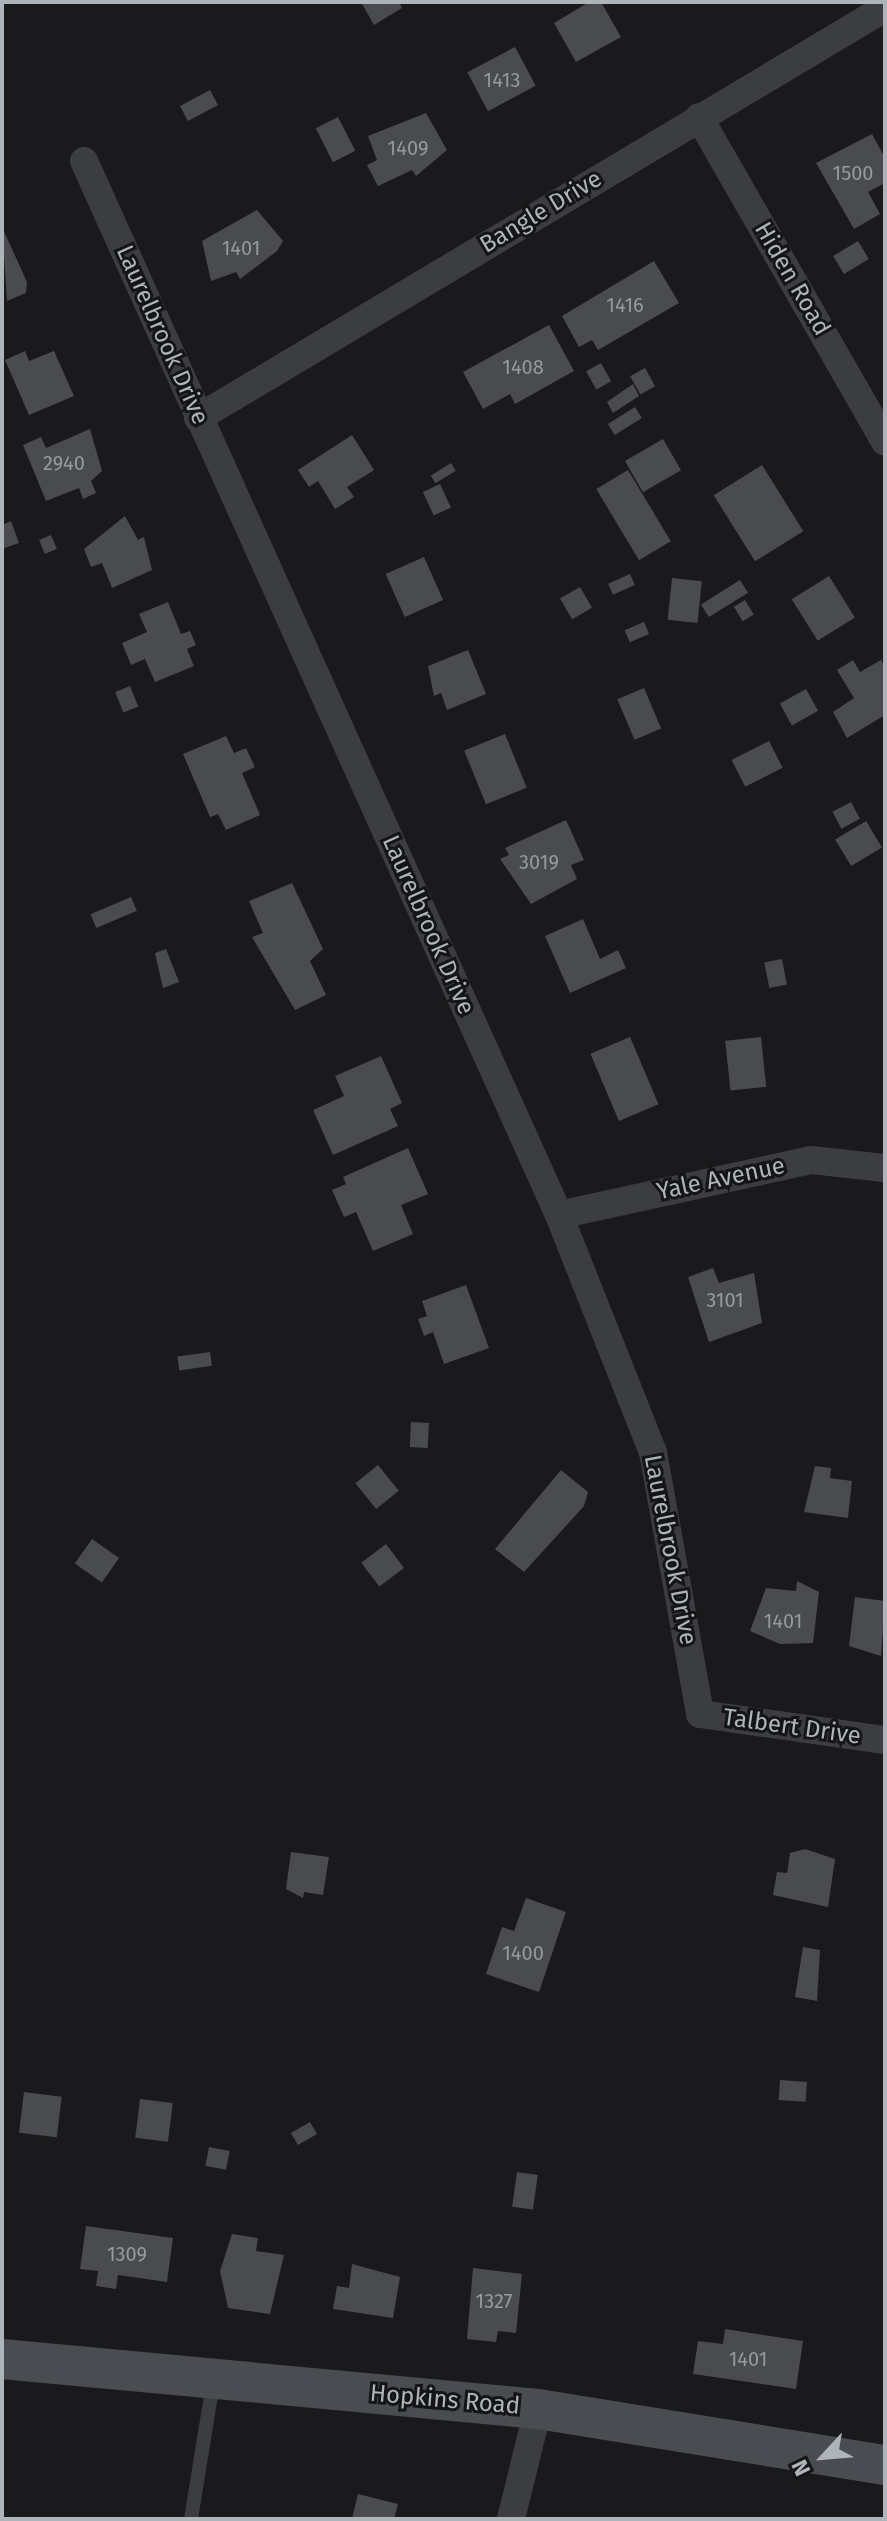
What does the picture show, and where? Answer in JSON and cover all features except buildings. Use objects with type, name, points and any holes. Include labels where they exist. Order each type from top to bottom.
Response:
[{"type":"main road","name":"Hopkins Road","points":[[2,2359],[538,2409],[885,2465]]},
{"type":"street","name":"Bangle Drive","points":[[198,418],[885,8]]},
{"type":"street","name":"Hiden Road","points":[[699,117],[885,442]]},
{"type":"street","name":"Laurelbrook Drive","points":[[84,161],[559,1215],[653,1452],[700,1714]]},
{"type":"street","name":"Yale Avenue","points":[[559,1215],[811,1160],[885,1168]]},
{"type":"street","name":"Talbert Drive","points":[[700,1714],[885,1740]]},
{"type":"street","points":[[511,2519],[538,2409]]},
{"type":"lane","points":[[191,2519],[214,2378]]}]
